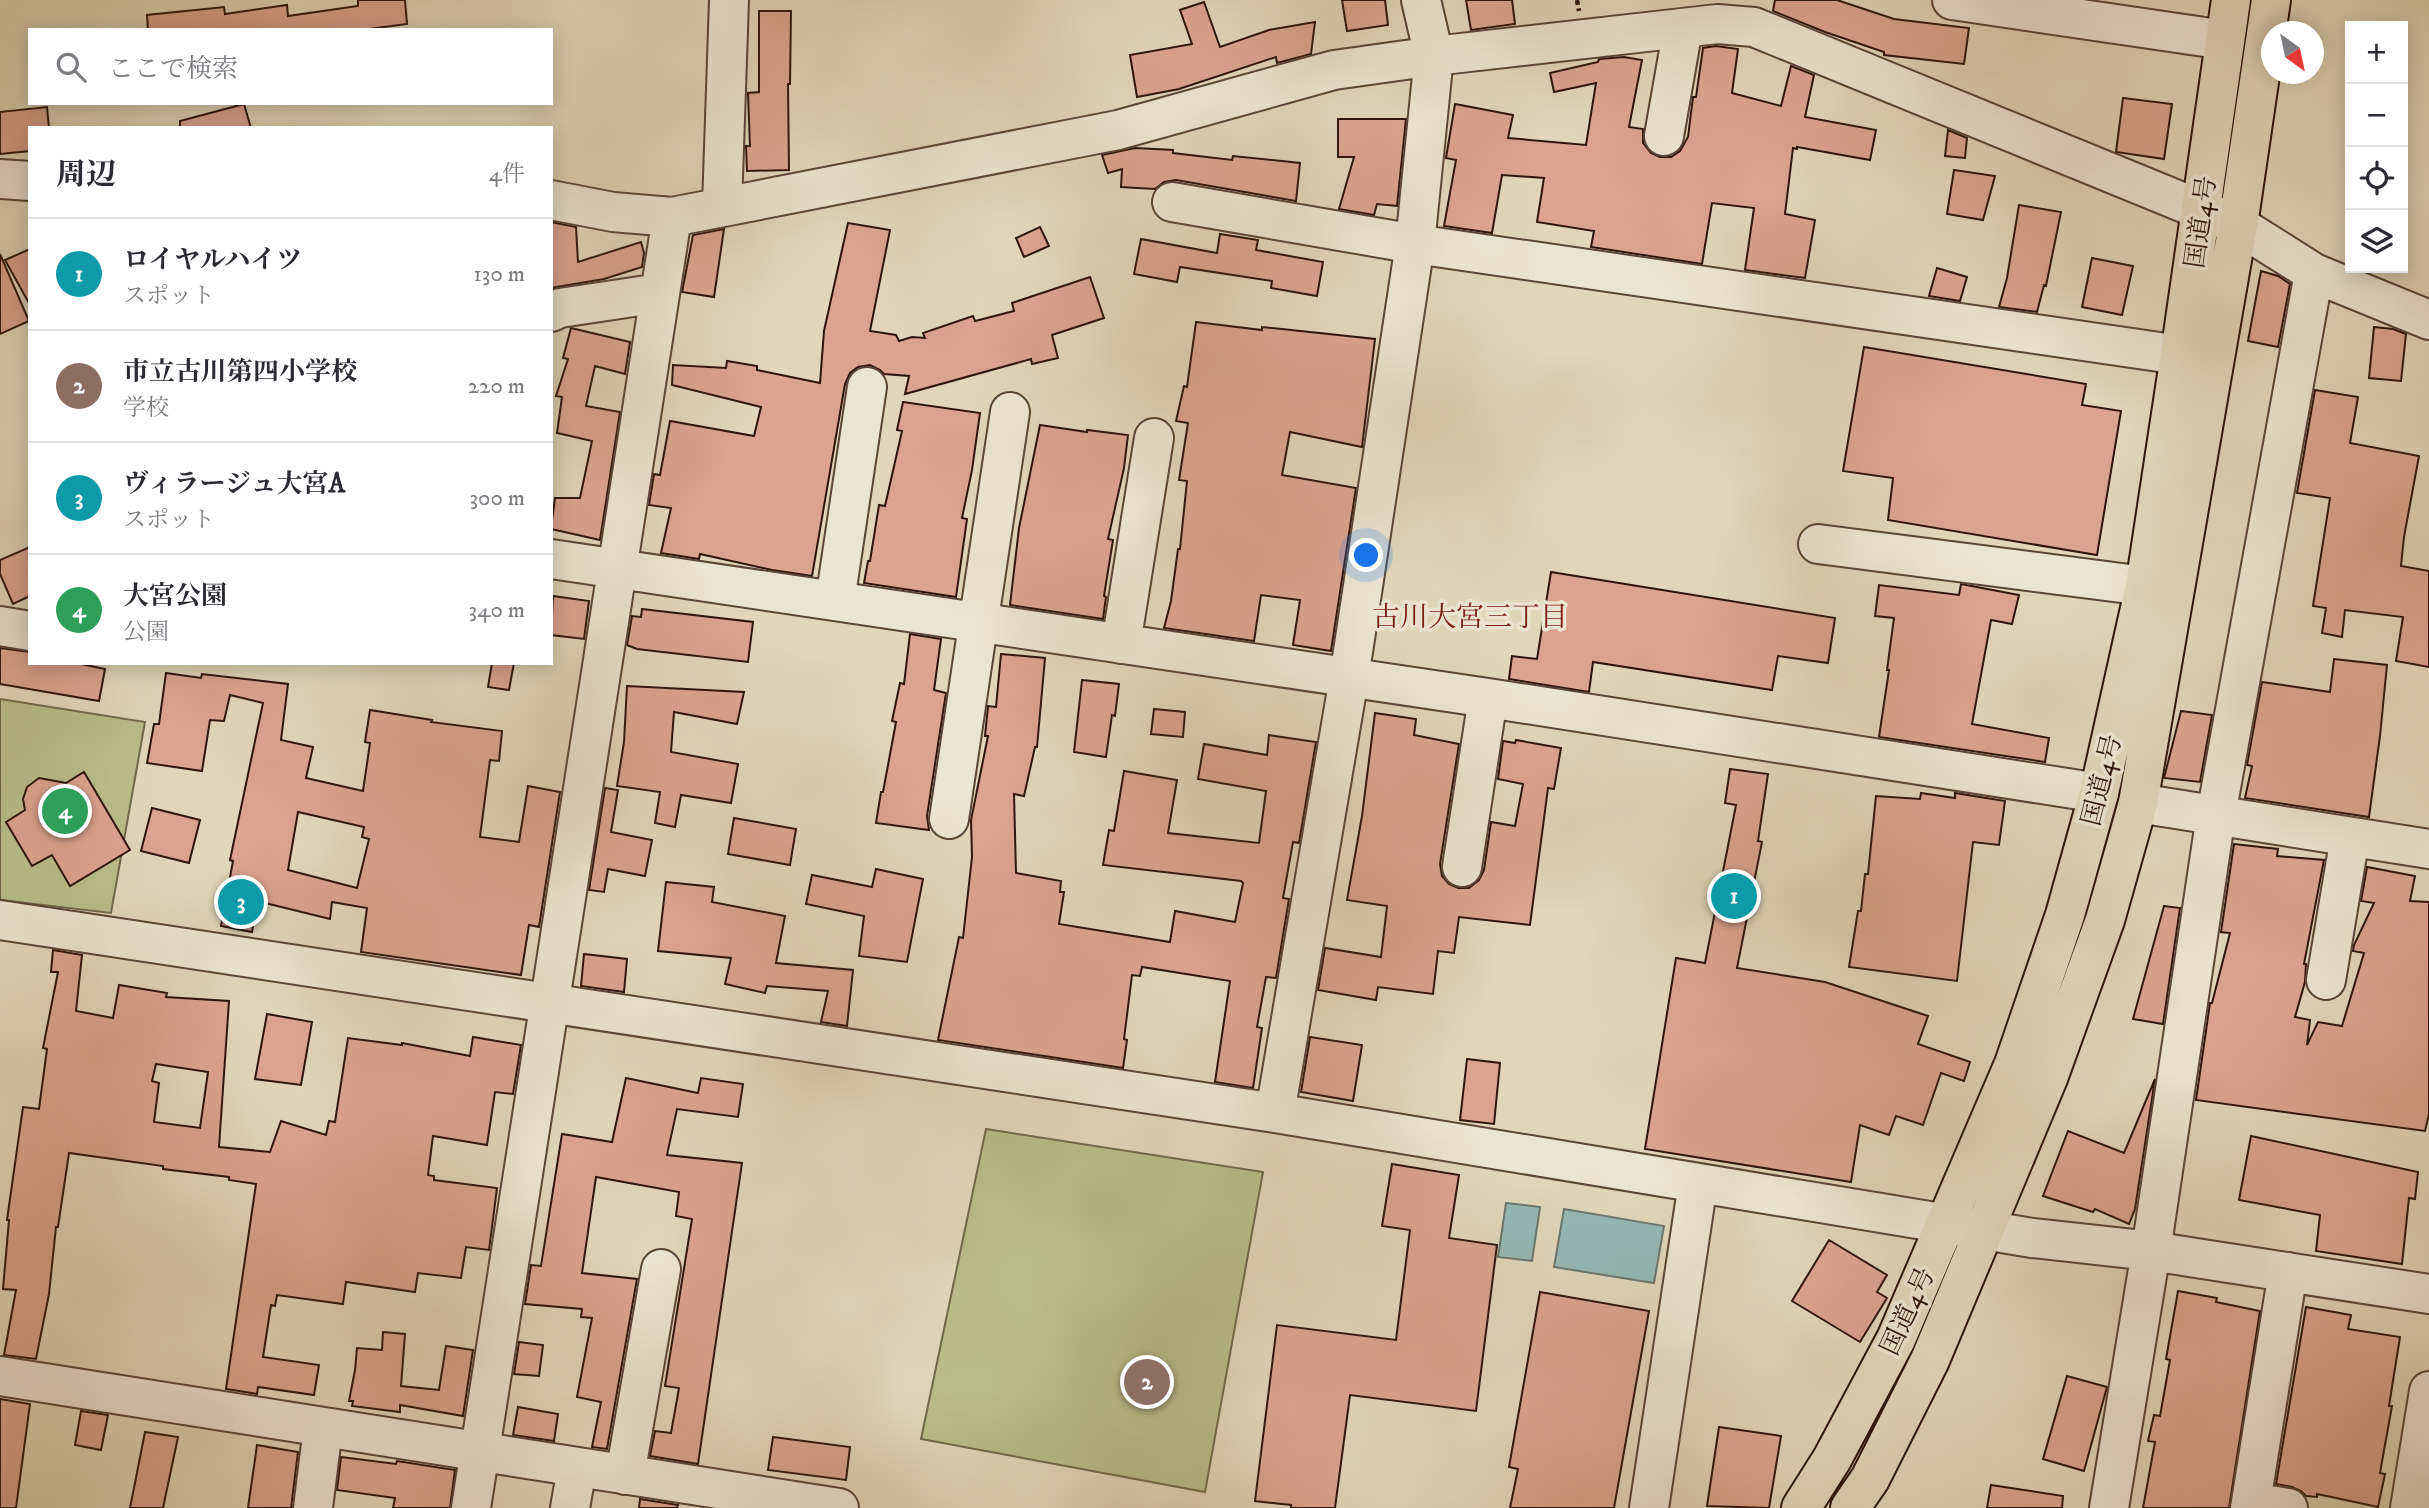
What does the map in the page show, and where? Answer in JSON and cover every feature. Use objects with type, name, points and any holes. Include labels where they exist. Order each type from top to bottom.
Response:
[{"type":"highway","name":"国道4号","points":[[1801,1508],[1832,1459],[1896,1339],[2018,1052],[2065,915],[2099,793],[2144,586],[2202,210],[2231,0]]},
{"type":"highway","name":"国道4号","points":[[1850,1508],[1870,1479],[1930,1360],[2048,1078],[2105,920],[2138,803],[2238,225],[2271,0]]},
{"type":"street","points":[[722,207],[729,0]]},
{"type":"street","points":[[1275,1113],[1349,678],[1415,244],[1434,56],[1421,0]]},
{"type":"street","points":[[1952,0],[2225,40]]},
{"type":"street","points":[[553,200],[613,212],[672,216],[1118,130],[1334,70],[1717,24],[1750,13],[2238,225],[2314,273],[2429,320]]},
{"type":"street","points":[[1664,136],[1683,28]]},
{"type":"street","points":[[0,179],[28,181]]},
{"type":"street","points":[[1172,202],[1415,244],[2180,355]]},
{"type":"street","points":[[471,1508],[672,216]]},
{"type":"street","points":[[2109,1508],[2151,1251],[2216,815],[2314,273]]},
{"type":"street","points":[[553,311],[660,293]]},
{"type":"street","points":[[835,601],[867,387]]},
{"type":"street","points":[[948,819],[1010,412]]},
{"type":"street","points":[[1121,644],[1154,438]]},
{"type":"street","points":[[1818,544],[2144,586]]},
{"type":"street","points":[[553,559],[1488,698],[2099,793]]},
{"type":"street","points":[[0,626],[28,631]]},
{"type":"street","points":[[1462,867],[1488,698]]},
{"type":"street","points":[[2138,803],[2429,849]]},
{"type":"street","points":[[2326,980],[2350,837]]},
{"type":"street","points":[[0,920],[1275,1113],[2032,1238],[2151,1251],[2429,1294]]},
{"type":"street","points":[[1649,1508],[1698,1183]]},
{"type":"street","points":[[625,1475],[661,1269]]},
{"type":"street","points":[[2288,1272],[2250,1505],[2288,1508]]},
{"type":"street","points":[[0,1376],[625,1475],[694,1497],[839,1508]]},
{"type":"street","points":[[2410,1508],[2429,1391]]},
{"type":"street","points":[[313,1508],[323,1428]]},
{"type":"street","points":[[570,1508],[577,1468]]},
{"type":"green space","points":[[0,699],[145,722],[111,913],[0,900]]},
{"type":"green space","points":[[986,1129],[1263,1172],[1205,1492],[921,1439]]},
{"type":"water","points":[[1506,1203],[1540,1207],[1532,1261],[1498,1257]]},
{"type":"water","points":[[1564,1209],[1664,1226],[1654,1283],[1554,1267]]},
{"type":"building","points":[[358,0],[405,0],[407,24],[377,28],[148,28],[147,15],[224,7],[225,14],[287,5],[288,16],[358,6]]},
{"type":"building","points":[[1342,0],[1385,0],[1388,25],[1347,31]]},
{"type":"building","points":[[1466,0],[1512,0],[1515,24],[1471,30]]},
{"type":"building","points":[[1775,0],[1837,0],[1894,19],[1969,28],[1964,64],[1884,55],[1884,52],[1773,11]]},
{"type":"building","points":[[1204,2],[1220,47],[1269,30],[1315,22],[1311,54],[1277,63],[1276,57],[1179,89],[1137,97],[1130,55],[1192,44],[1180,10]]},
{"type":"building","points":[[759,11],[791,11],[789,170],[747,171],[746,146],[750,146],[748,93],[759,92]]},
{"type":"building","points":[[1716,46],[1738,49],[1732,93],[1781,106],[1791,66],[1814,75],[1805,117],[1876,130],[1870,160],[1793,148],[1785,214],[1815,220],[1805,278],[1745,270],[1754,208],[1712,203],[1702,264],[1591,247],[1594,231],[1537,222],[1544,178],[1502,175],[1492,233],[1444,226],[1456,160],[1446,158],[1455,104],[1513,115],[1508,138],[1586,145],[1596,83],[1554,92],[1550,73],[1598,62],[1599,59],[1624,57],[1642,60],[1629,127],[1643,129],[1643,143],[1651,153],[1660,157],[1671,157],[1680,151],[1688,137],[1703,48]]},
{"type":"building","points":[[2123,98],[2172,104],[2164,159],[2116,152]]},
{"type":"building","points":[[244,105],[250,126],[180,126],[180,121]]},
{"type":"building","points":[[47,107],[49,126],[28,126],[28,151],[0,154],[0,112]]},
{"type":"building","points":[[1338,119],[1406,119],[1397,206],[1377,204],[1374,215],[1339,209],[1354,157],[1338,157]]},
{"type":"building","points":[[1948,130],[1967,138],[1965,158],[1945,156]]},
{"type":"building","points":[[1135,148],[1173,150],[1173,153],[1232,160],[1233,156],[1300,163],[1296,201],[1176,180],[1164,182],[1155,189],[1121,187],[1122,169],[1108,173],[1102,155]]},
{"type":"building","points":[[1954,170],[1995,176],[1983,220],[1947,214]]},
{"type":"building","points":[[2019,205],[2061,212],[2046,286],[2044,285],[2037,312],[1999,307],[2007,278]]},
{"type":"building","points":[[553,222],[576,227],[578,262],[641,242],[644,253],[642,267],[604,279],[553,288]]},
{"type":"building","points":[[848,223],[890,230],[870,331],[896,335],[899,341],[912,337],[925,338],[923,333],[973,316],[975,321],[1014,311],[1012,303],[1090,277],[1104,318],[1052,335],[1058,358],[1032,364],[1031,359],[905,394],[909,376],[884,374],[870,365],[858,367],[850,373],[845,384],[812,576],[700,554],[699,559],[661,553],[671,508],[649,505],[654,474],[660,475],[670,421],[754,436],[761,407],[672,385],[673,365],[726,368],[727,361],[820,383],[824,331]]},
{"type":"building","points":[[1040,227],[1049,246],[1024,257],[1016,238]]},
{"type":"building","points":[[724,229],[714,297],[682,292],[693,235]]},
{"type":"building","points":[[1220,234],[1258,240],[1256,250],[1323,262],[1317,296],[1271,288],[1272,281],[1180,267],[1177,282],[1134,274],[1141,239],[1217,253]]},
{"type":"building","points":[[28,250],[28,301],[5,260]]},
{"type":"building","points":[[0,254],[28,321],[0,334]]},
{"type":"building","points":[[2092,258],[2133,266],[2122,315],[2082,307]]},
{"type":"building","points":[[1937,268],[1967,277],[1960,301],[1929,296]]},
{"type":"building","points":[[2261,271],[2278,276],[2290,284],[2278,347],[2248,341]]},
{"type":"building","points":[[1196,322],[1375,339],[1362,447],[1290,432],[1282,475],[1356,488],[1331,651],[1293,645],[1300,600],[1261,595],[1254,641],[1164,628],[1180,549],[1187,481],[1179,480],[1188,423],[1176,421],[1184,386],[1187,387]]},
{"type":"building","points":[[2374,327],[2393,329],[2406,334],[2401,381],[2369,378]]},
{"type":"building","points":[[571,328],[630,342],[625,374],[595,366],[586,406],[620,412],[600,540],[553,529],[555,498],[580,498],[592,441],[557,433],[562,397],[556,396],[568,359],[563,358]]},
{"type":"building","points":[[1864,347],[2086,384],[2082,405],[2121,411],[2097,555],[1888,520],[1893,478],[1843,471]]},
{"type":"building","points":[[2315,390],[2358,397],[2350,443],[2419,456],[2401,566],[2429,571],[2429,667],[2396,661],[2403,617],[2345,610],[2342,637],[2322,633],[2326,608],[2313,606],[2330,498],[2297,493]]},
{"type":"building","points":[[903,402],[980,413],[962,518],[967,519],[956,597],[864,583],[879,505],[885,506],[902,431],[897,430]]},
{"type":"building","points":[[1040,425],[1128,435],[1124,468],[1108,539],[1113,540],[1103,619],[1010,605],[1019,528]]},
{"type":"building","points":[[28,548],[28,597],[13,604],[0,574],[0,560]]},
{"type":"building","points":[[1551,572],[1835,618],[1828,663],[1778,656],[1772,690],[1593,662],[1589,692],[1509,679],[1512,656],[1537,659]]},
{"type":"building","points":[[1961,584],[2019,595],[2012,624],[1991,620],[1972,724],[2049,738],[2045,762],[1879,737],[1894,618],[1875,616],[1879,585],[1959,595]]},
{"type":"building","points":[[553,596],[589,601],[584,639],[553,635]]},
{"type":"building","points":[[642,609],[753,622],[748,662],[637,649],[627,645],[632,616],[641,617]]},
{"type":"building","points":[[910,634],[941,639],[934,690],[946,693],[927,816],[929,830],[876,823],[896,722],[892,721],[900,683],[904,684]]},
{"type":"building","points":[[0,648],[28,652],[28,665],[86,665],[105,669],[99,701],[0,684]]},
{"type":"building","points":[[1001,654],[1045,658],[1037,747],[1024,796],[1014,794],[1016,873],[1061,881],[1060,892],[1064,892],[1059,924],[1170,942],[1175,911],[1235,922],[1243,883],[1241,881],[1103,865],[1109,830],[1114,831],[1124,771],[1177,780],[1168,833],[1259,843],[1266,791],[1198,779],[1204,744],[1267,755],[1269,735],[1316,742],[1299,843],[1293,842],[1283,898],[1289,899],[1276,978],[1266,977],[1257,1027],[1262,1028],[1253,1088],[1215,1082],[1230,981],[1142,967],[1140,976],[1132,975],[1123,1068],[938,1040],[959,937],[963,938],[972,857],[971,820],[988,736],[985,736],[988,706],[996,707]]},
{"type":"building","points":[[2334,659],[2387,665],[2369,817],[2245,798],[2252,766],[2247,765],[2262,682],[2330,692]]},
{"type":"building","points":[[492,665],[514,665],[509,690],[488,687]]},
{"type":"building","points":[[166,673],[201,678],[202,674],[288,684],[281,740],[313,747],[306,778],[363,791],[370,743],[365,742],[370,710],[432,720],[431,722],[502,731],[499,761],[490,760],[480,837],[519,842],[528,786],[560,792],[539,927],[529,925],[521,975],[361,952],[367,908],[332,902],[330,919],[257,901],[252,932],[221,926],[233,861],[230,860],[263,703],[230,695],[224,721],[210,720],[202,771],[147,763],[154,724],[159,724]],"holes":[[[298,812],[364,827],[362,837],[369,839],[357,888],[288,870]]]},
{"type":"building","points":[[1082,680],[1119,684],[1106,757],[1074,752]]},
{"type":"building","points":[[627,686],[744,692],[737,724],[674,712],[671,752],[738,764],[731,803],[681,795],[675,827],[655,823],[660,792],[617,786],[624,742]]},
{"type":"building","points":[[1154,709],[1185,712],[1183,737],[1151,734]]},
{"type":"building","points":[[2181,711],[2212,715],[2200,782],[2164,778]]},
{"type":"building","points":[[1375,713],[1416,719],[1414,735],[1459,744],[1440,864],[1442,876],[1449,884],[1458,888],[1469,888],[1479,880],[1484,870],[1491,822],[1515,826],[1523,784],[1498,779],[1503,741],[1515,743],[1516,740],[1561,748],[1554,789],[1548,788],[1530,925],[1459,917],[1454,953],[1438,951],[1433,994],[1378,987],[1376,1000],[1318,990],[1325,948],[1381,957],[1387,906],[1347,900],[1362,816]]},
{"type":"building","points":[[1730,769],[1768,774],[1758,841],[1762,842],[1737,968],[1825,982],[1928,1016],[1918,1044],[1970,1062],[1964,1081],[1941,1073],[1923,1125],[1896,1116],[1889,1135],[1860,1125],[1851,1182],[1645,1149],[1676,958],[1705,963],[1736,805],[1725,803]]},
{"type":"building","points":[[84,772],[130,850],[70,886],[52,855],[32,866],[6,822],[25,810],[23,799],[27,787],[39,778],[66,783]]},
{"type":"building","points":[[605,788],[618,790],[611,832],[652,840],[645,876],[608,869],[604,892],[589,890]]},
{"type":"building","points":[[1921,793],[1955,798],[1955,793],[2005,801],[1999,845],[1973,842],[1957,981],[1849,967],[1858,911],[1861,911],[1865,874],[1868,874],[1876,796],[1920,799]]},
{"type":"building","points":[[152,808],[200,820],[189,863],[141,851]]},
{"type":"building","points":[[734,818],[796,829],[790,865],[728,854]]},
{"type":"building","points":[[2234,844],[2278,849],[2277,856],[2324,860],[2304,964],[2305,982],[2295,1017],[2310,1020],[2307,1045],[2318,1022],[2342,1026],[2364,953],[2353,951],[2354,945],[2374,903],[2361,901],[2367,867],[2415,876],[2410,901],[2429,902],[2429,1114],[2425,1131],[2196,1100],[2210,1003],[2230,933],[2221,932]]},
{"type":"building","points":[[876,869],[923,879],[907,962],[859,956],[864,916],[806,904],[812,875],[872,887]]},
{"type":"building","points":[[666,882],[714,887],[712,902],[785,916],[776,963],[853,970],[847,1026],[821,1022],[828,991],[767,986],[765,993],[725,984],[731,958],[658,951]]},
{"type":"building","points":[[2164,906],[2180,908],[2163,1024],[2133,1019]]},
{"type":"building","points":[[53,950],[82,955],[76,1011],[113,1018],[119,985],[167,993],[166,997],[229,1001],[219,1147],[270,1152],[281,1121],[326,1135],[329,1121],[335,1122],[348,1038],[402,1043],[470,1056],[473,1037],[521,1045],[513,1094],[495,1092],[487,1145],[433,1136],[428,1175],[434,1176],[434,1180],[497,1188],[489,1250],[466,1247],[461,1278],[418,1273],[415,1292],[346,1282],[343,1304],[277,1295],[275,1306],[271,1305],[263,1357],[319,1365],[314,1395],[258,1387],[257,1394],[226,1389],[256,1184],[229,1180],[229,1177],[163,1169],[163,1166],[69,1153],[56,1227],[49,1294],[36,1359],[4,1355],[16,1290],[3,1289],[7,1220],[23,1107],[39,1109],[47,1049],[43,1048],[58,972],[51,972]],"holes":[[[156,1064],[208,1072],[200,1128],[154,1122],[159,1083],[152,1081]]]},
{"type":"building","points":[[584,954],[627,959],[624,992],[581,986]]},
{"type":"building","points":[[267,1014],[312,1022],[301,1085],[255,1079]]},
{"type":"building","points":[[1310,1037],[1362,1045],[1353,1101],[1301,1092]]},
{"type":"building","points":[[1467,1059],[1500,1063],[1494,1124],[1460,1120]]},
{"type":"building","points":[[626,1078],[698,1093],[701,1078],[743,1084],[738,1117],[677,1109],[667,1155],[742,1163],[698,1464],[650,1456],[655,1431],[671,1433],[679,1388],[665,1386],[692,1219],[676,1216],[679,1192],[596,1177],[582,1273],[637,1279],[607,1449],[592,1447],[601,1402],[577,1397],[592,1318],[581,1317],[582,1309],[525,1304],[531,1265],[541,1266],[562,1134],[612,1142]]},
{"type":"building","points":[[2155,1079],[2135,1209],[2129,1224],[2095,1209],[2093,1212],[2043,1196],[2068,1131],[2124,1153]]},
{"type":"building","points":[[2251,1136],[2418,1172],[2415,1199],[2409,1198],[2402,1264],[2316,1251],[2320,1215],[2239,1200]]},
{"type":"building","points":[[1392,1164],[1459,1175],[1449,1238],[1497,1245],[1476,1411],[1350,1395],[1335,1508],[1291,1508],[1291,1505],[1255,1501],[1277,1325],[1396,1340],[1410,1230],[1382,1226]]},
{"type":"building","points":[[1829,1240],[1887,1275],[1877,1292],[1887,1298],[1860,1342],[1792,1301]]},
{"type":"building","points":[[2178,1291],[2217,1298],[2216,1302],[2260,1311],[2229,1508],[2143,1508],[2155,1442],[2148,1441],[2154,1415],[2160,1416],[2170,1360],[2166,1359]]},
{"type":"building","points":[[1540,1292],[1649,1311],[1614,1508],[1510,1508],[1518,1469],[1509,1467]]},
{"type":"building","points":[[2306,1307],[2351,1315],[2348,1329],[2400,1337],[2389,1406],[2392,1406],[2380,1473],[2385,1474],[2378,1507],[2317,1494],[2317,1497],[2306,1496],[2292,1487],[2276,1484]]},
{"type":"building","points":[[383,1332],[405,1334],[401,1386],[439,1390],[446,1346],[473,1350],[463,1416],[400,1405],[400,1412],[352,1406],[353,1401],[349,1401],[357,1348],[382,1350]]},
{"type":"building","points":[[519,1342],[543,1345],[539,1376],[514,1374]]},
{"type":"building","points":[[2067,1376],[2107,1387],[2084,1471],[2043,1459]]},
{"type":"building","points":[[0,1399],[30,1404],[16,1508],[0,1508]]},
{"type":"building","points":[[518,1407],[558,1414],[554,1441],[513,1435]]},
{"type":"building","points":[[81,1411],[108,1415],[101,1450],[75,1445]]},
{"type":"building","points":[[1719,1427],[1781,1436],[1769,1508],[1707,1506]]},
{"type":"building","points":[[145,1432],[178,1437],[163,1508],[130,1508]]},
{"type":"building","points":[[773,1437],[850,1447],[846,1480],[768,1470]]},
{"type":"building","points":[[257,1445],[298,1452],[291,1508],[248,1508]]},
{"type":"building","points":[[341,1457],[396,1464],[397,1461],[455,1470],[450,1508],[393,1508],[395,1498],[337,1490]]},
{"type":"building","points":[[1991,1485],[2063,1496],[2062,1508],[1987,1508]]},
{"type":"building","points":[[640,1499],[678,1505],[677,1508],[639,1508]]},
{"type":"place","name":"大宮公園","points":[[65,811]]},
{"type":"place","name":"ロイヤルハイツ","points":[[1734,896]]},
{"type":"place","name":"ヴィラージュ大宮A","points":[[241,902]]},
{"type":"place","name":"市立古川第四小学校","points":[[1147,1382]]},
{"type":"district","name":"古川大宮三丁目","points":[[1470,616]]}]
